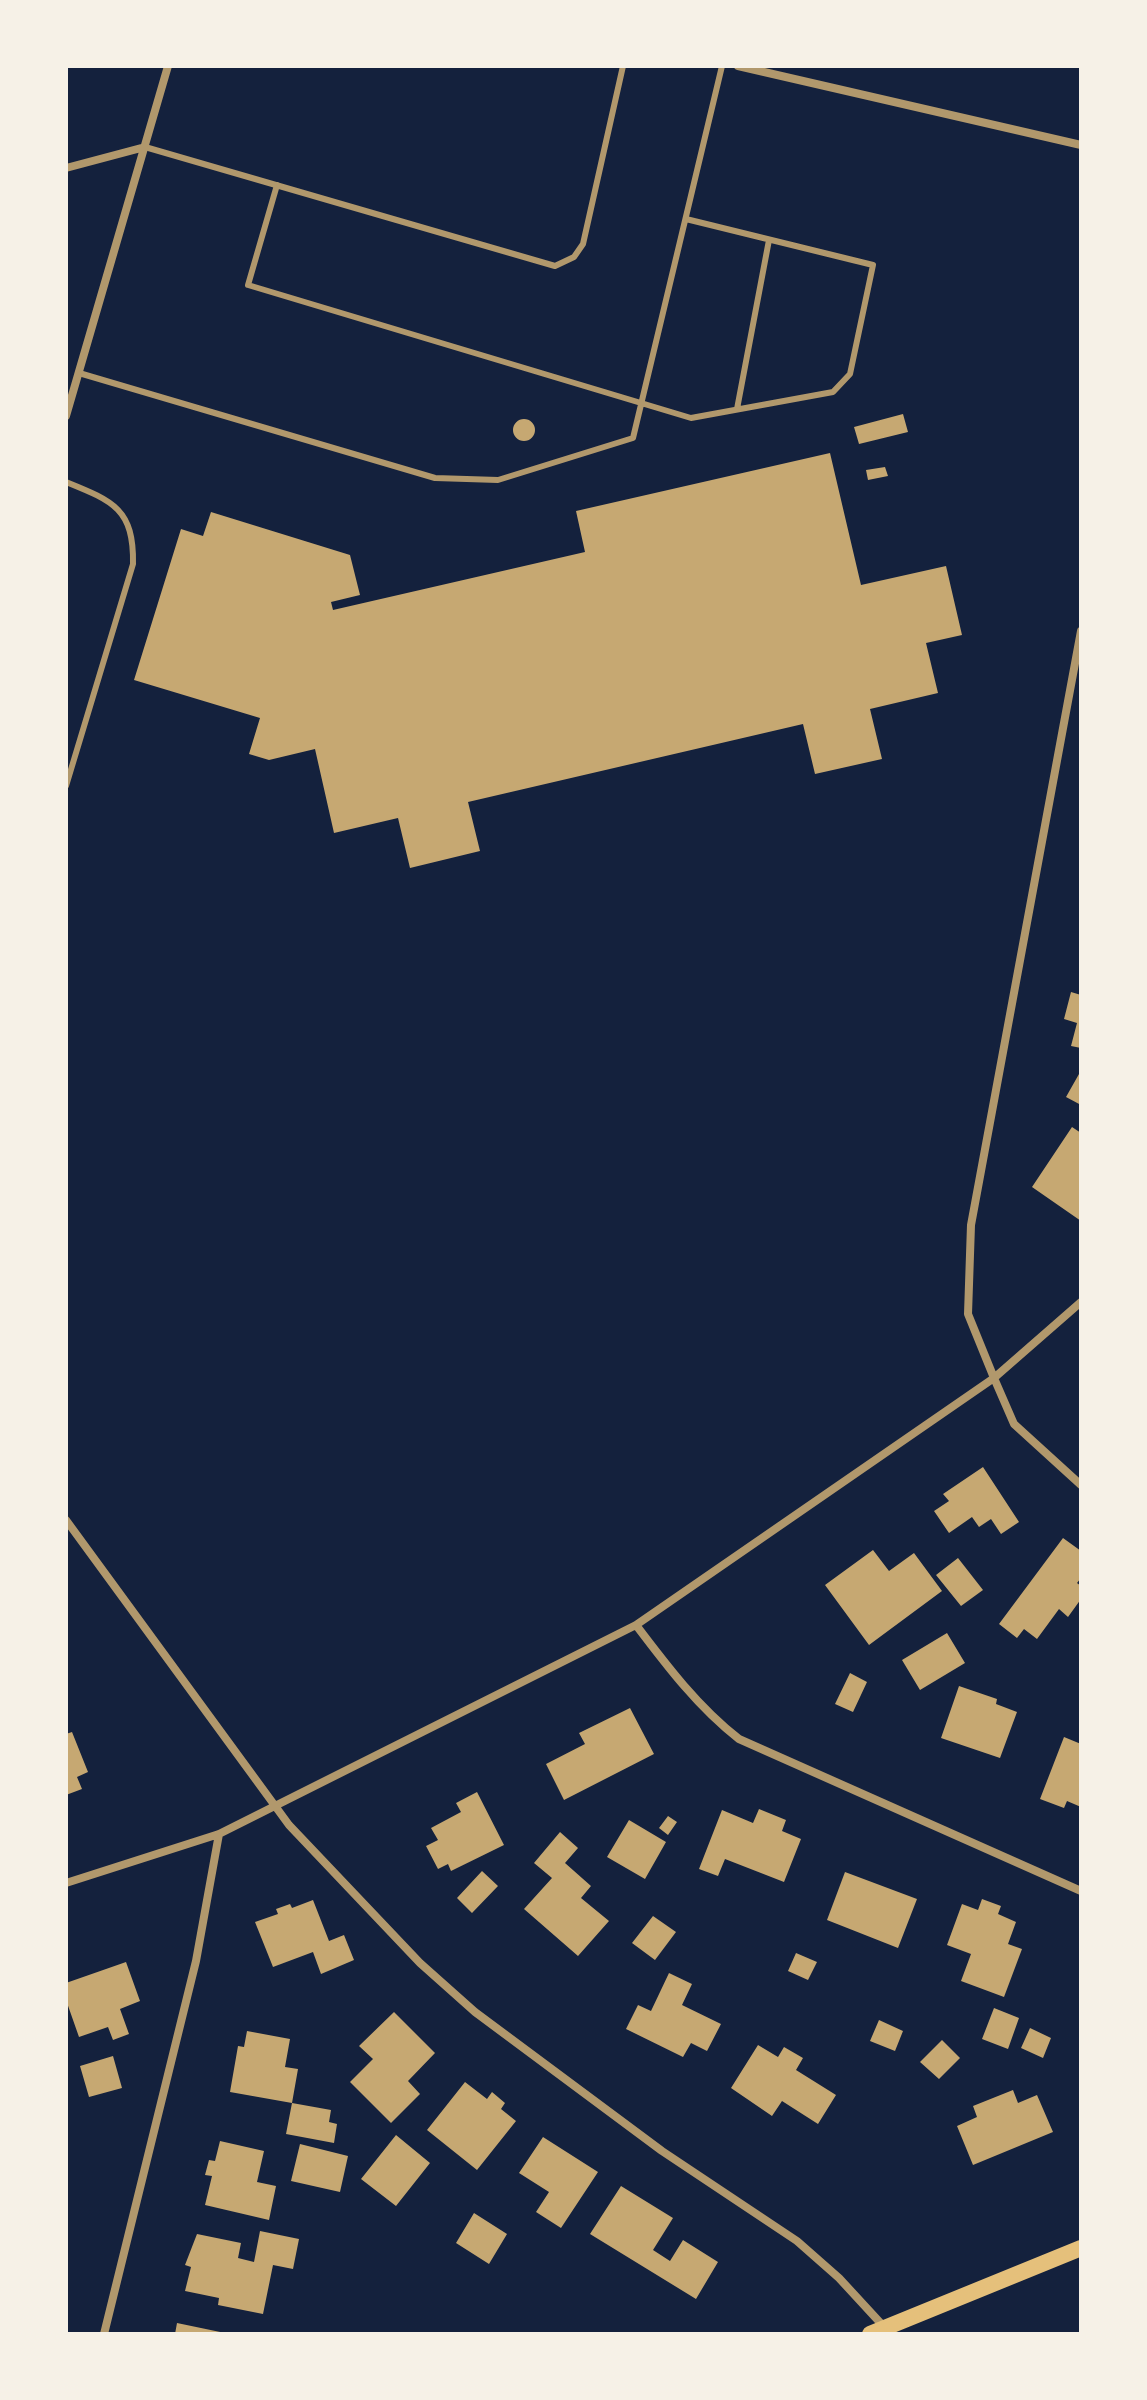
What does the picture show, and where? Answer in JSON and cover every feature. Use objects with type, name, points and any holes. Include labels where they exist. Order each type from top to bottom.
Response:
[{"type":"main road","points":[[880,2333],[1081,2248]]},
{"type":"street","points":[[66,416],[168,66]]},
{"type":"street","points":[[741,66],[1081,145]]},
{"type":"street","points":[[66,168],[145,147]]},
{"type":"street","points":[[1081,631],[971,1225],[968,1314],[1014,1424],[1081,1485]]},
{"type":"street","points":[[66,1883],[219,1834],[636,1625],[994,1378],[1081,1302]]},
{"type":"street","points":[[66,1520],[274,1805],[420,1963],[475,2012],[662,2151],[797,2241],[839,2278],[880,2333]]},
{"type":"street","points":[[636,1625],[673,1675],[715,1720],[739,1739],[1081,1891]]},
{"type":"street","points":[[104,2334],[196,1961],[219,1834]]},
{"type":"lane","points":[[145,147],[555,266],[574,257],[583,244],[623,66]]},
{"type":"lane","points":[[79,373],[435,478],[498,480],[633,438],[722,66]]},
{"type":"lane","points":[[277,185],[248,285],[644,401],[691,418],[833,392],[850,374],[873,265],[686,219]]},
{"type":"lane","points":[[737,409],[769,240]]},
{"type":"lane","points":[[66,482],[103,497],[123,512],[134,534],[133,564],[66,786]]},
{"type":"building","points":[[903,414],[908,432],[859,444],[854,427]]},
{"type":"building","points":[[524,419],[532,422],[535,430],[532,438],[524,441],[516,438],[513,430],[516,422]]},
{"type":"building","points":[[830,453],[861,585],[946,566],[962,635],[926,643],[938,693],[870,709],[882,759],[815,774],[803,724],[468,802],[480,851],[410,868],[398,818],[334,833],[315,749],[269,760],[249,754],[260,718],[134,680],[181,529],[203,536],[211,512],[350,555],[360,595],[331,602],[333,610],[585,552],[576,511]]},
{"type":"building","points":[[885,467],[888,476],[868,480],[866,470]]},
{"type":"building","points":[[1071,992],[1081,995],[1081,1048],[1071,1046],[1077,1023],[1064,1019]]},
{"type":"building","points":[[1079,1074],[1081,1076],[1081,1105],[1066,1097]]},
{"type":"building","points":[[1072,1127],[1081,1133],[1081,1221],[1032,1187]]},
{"type":"building","points":[[983,1467],[1019,1522],[1001,1534],[991,1519],[979,1527],[972,1517],[949,1533],[934,1511],[949,1501],[943,1494]]},
{"type":"building","points":[[1063,1538],[1081,1551],[1081,1578],[1077,1583],[1081,1586],[1081,1599],[1068,1617],[1059,1609],[1037,1639],[1024,1629],[1017,1638],[999,1624]]},
{"type":"building","points":[[873,1550],[889,1571],[914,1553],[942,1591],[869,1645],[825,1585]]},
{"type":"building","points":[[958,1558],[983,1590],[961,1606],[936,1575]]},
{"type":"building","points":[[947,1633],[965,1663],[920,1690],[902,1660]]},
{"type":"building","points":[[850,1673],[867,1682],[853,1712],[835,1704]]},
{"type":"building","points":[[959,1686],[997,1699],[996,1704],[1017,1712],[1000,1758],[941,1738]]},
{"type":"building","points":[[630,1708],[654,1754],[564,1800],[546,1764],[585,1744],[579,1733]]},
{"type":"building","points":[[72,1732],[88,1772],[77,1777],[82,1789],[66,1795],[66,1734]]},
{"type":"building","points":[[1064,1737],[1081,1744],[1081,1807],[1067,1801],[1064,1808],[1040,1799]]},
{"type":"building","points":[[477,1792],[504,1845],[451,1871],[448,1864],[438,1869],[426,1846],[438,1840],[431,1828],[461,1812],[456,1803]]},
{"type":"building","points":[[759,1809],[786,1820],[782,1831],[801,1839],[784,1882],[725,1859],[718,1876],[699,1869],[722,1810],[753,1823]]},
{"type":"building","points":[[668,1816],[677,1822],[668,1835],[659,1828]]},
{"type":"building","points":[[629,1820],[666,1842],[645,1879],[607,1857]]},
{"type":"building","points":[[560,1832],[578,1848],[565,1863],[591,1886],[581,1898],[609,1921],[578,1956],[524,1909],[552,1878],[534,1863]]},
{"type":"building","points":[[482,1871],[498,1886],[472,1913],[457,1898]]},
{"type":"building","points":[[845,1872],[917,1899],[898,1948],[827,1920]]},
{"type":"building","points":[[982,1899],[1001,1906],[998,1914],[1016,1922],[1008,1944],[1022,1949],[1004,1997],[961,1981],[971,1954],[947,1945],[962,1904],[978,1910]]},
{"type":"building","points":[[313,1900],[329,1941],[344,1935],[354,1960],[321,1974],[313,1952],[273,1967],[255,1922],[278,1914],[276,1909],[290,1904],[292,1908]]},
{"type":"building","points":[[653,1916],[676,1932],[655,1960],[632,1943]]},
{"type":"building","points":[[796,1953],[817,1962],[808,1980],[788,1971]]},
{"type":"building","points":[[126,1962],[140,2001],[120,2009],[129,2034],[113,2040],[108,2027],[79,2037],[66,2000],[66,1983]]},
{"type":"building","points":[[669,1973],[692,1984],[682,2005],[721,2024],[707,2051],[691,2043],[683,2057],[626,2029],[638,2005],[651,2011]]},
{"type":"building","points":[[994,2008],[1019,2018],[1008,2049],[982,2039]]},
{"type":"building","points":[[394,2012],[435,2053],[408,2081],[420,2094],[391,2123],[350,2082],[373,2059],[359,2046]]},
{"type":"building","points":[[879,2020],[903,2031],[895,2051],[870,2041]]},
{"type":"building","points":[[1030,2028],[1051,2038],[1043,2058],[1021,2048]]},
{"type":"building","points":[[247,2031],[290,2039],[285,2067],[298,2069],[292,2103],[230,2092],[238,2046],[244,2047]]},
{"type":"building","points":[[942,2040],[960,2058],[939,2079],[920,2062]]},
{"type":"building","points":[[758,2045],[778,2057],[784,2047],[803,2058],[796,2070],[836,2095],[818,2124],[782,2101],[772,2116],[731,2088]]},
{"type":"building","points":[[113,2056],[122,2088],[89,2097],[80,2066]]},
{"type":"building","points":[[465,2082],[487,2099],[492,2092],[505,2103],[501,2109],[516,2121],[477,2170],[427,2130]]},
{"type":"building","points":[[1013,2090],[1018,2103],[1037,2095],[1053,2132],[973,2165],[957,2126],[977,2117],[973,2106]]},
{"type":"building","points":[[292,2103],[331,2110],[329,2122],[337,2124],[334,2143],[286,2134]]},
{"type":"building","points":[[396,2135],[430,2163],[396,2206],[361,2179]]},
{"type":"building","points":[[543,2137],[598,2172],[561,2228],[536,2212],[549,2192],[519,2173]]},
{"type":"building","points":[[220,2141],[264,2151],[257,2182],[276,2186],[269,2220],[205,2205],[212,2176],[205,2175],[209,2160],[215,2161]]},
{"type":"building","points":[[300,2144],[348,2156],[340,2192],[291,2181]]},
{"type":"building","points":[[621,2186],[673,2218],[653,2250],[670,2261],[683,2240],[718,2262],[696,2299],[590,2234]]},
{"type":"building","points":[[474,2213],[507,2234],[489,2264],[456,2243]]},
{"type":"building","points":[[260,2231],[299,2239],[293,2269],[273,2265],[263,2314],[218,2305],[219,2298],[185,2291],[191,2267],[185,2265],[197,2234],[241,2243],[238,2258],[254,2262]]},
{"type":"building","points":[[177,2323],[225,2333],[225,2334],[175,2334]]}]
